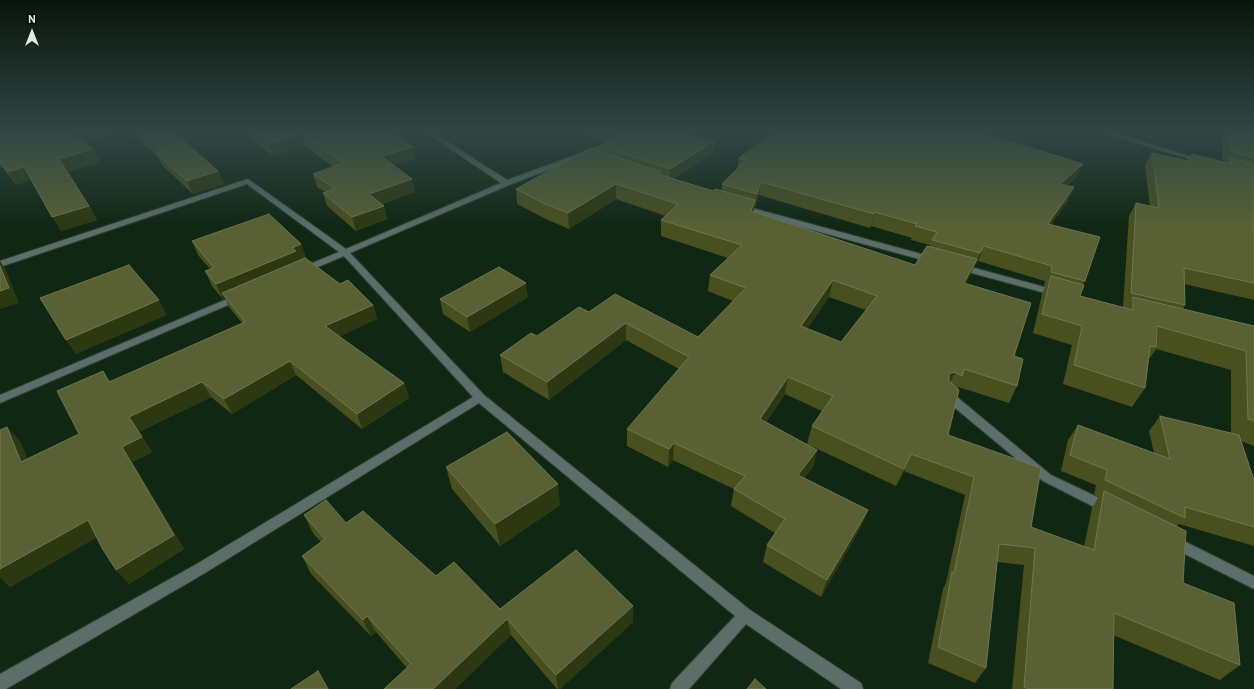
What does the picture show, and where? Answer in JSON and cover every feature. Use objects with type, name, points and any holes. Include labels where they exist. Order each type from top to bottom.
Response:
[{"type":"street","points":[[479,165],[506,183]]},
{"type":"street","points":[[295,273],[506,183],[556,165]]},
{"type":"street","points":[[0,264],[248,181],[345,252],[480,398],[745,615],[855,689]]},
{"type":"street","points":[[731,205],[939,262]]},
{"type":"street","points":[[955,266],[1063,295]]},
{"type":"street","points":[[0,399],[245,294]]},
{"type":"street","points":[[946,395],[1047,478],[1116,513]]},
{"type":"street","points":[[0,683],[200,569],[480,398]]},
{"type":"street","points":[[1164,538],[1254,583]]},
{"type":"street","points":[[678,689],[745,615]]},
{"type":"building","points":[[3,165],[63,165],[89,206],[52,217],[24,167],[8,172]]},
{"type":"building","points":[[169,165],[211,165],[218,171],[187,181]]},
{"type":"building","points":[[337,165],[393,165],[412,179],[369,194],[384,206],[352,217],[323,193],[335,189],[313,174]]},
{"type":"building","points":[[559,165],[641,165],[661,172],[658,174],[713,191],[715,189],[755,200],[751,211],[915,265],[927,246],[977,259],[964,283],[1031,303],[1014,356],[1023,359],[1017,386],[964,369],[962,376],[955,372],[949,374],[949,381],[959,390],[948,435],[1041,468],[1031,527],[1094,550],[1104,491],[1186,531],[1183,583],[1234,603],[1240,665],[1114,613],[1113,689],[1029,689],[1024,687],[1035,548],[999,544],[986,668],[938,647],[952,572],[954,573],[974,477],[911,454],[904,469],[812,426],[833,396],[788,377],[760,419],[817,450],[798,475],[868,510],[827,580],[767,545],[785,519],[734,489],[745,476],[674,443],[669,449],[627,429],[689,357],[626,323],[547,382],[500,355],[531,333],[537,336],[579,307],[589,312],[615,294],[698,337],[746,288],[710,275],[742,245],[661,220],[678,204],[616,184],[568,213],[545,204],[516,189]],"holes":[[[833,280],[877,296],[841,342],[801,326]]]},
{"type":"building","points":[[658,165],[676,165],[670,169]]},
{"type":"building","points":[[741,165],[1082,165],[1060,184],[1074,187],[1048,224],[1100,237],[1085,281],[1051,272],[1052,266],[984,246],[980,253],[932,240],[937,232],[915,226],[917,224],[875,212],[874,214],[761,182],[757,194],[722,184]]},
{"type":"building","points":[[1154,165],[1254,165],[1254,283],[1184,268],[1185,305],[1131,293],[1136,203],[1159,208]]},
{"type":"building","points":[[269,214],[301,244],[292,248],[296,251],[216,284],[205,271],[214,268],[192,241]]},
{"type":"building","points":[[305,258],[340,284],[348,280],[373,305],[325,326],[404,383],[357,414],[290,361],[224,399],[202,382],[129,417],[142,437],[122,447],[174,535],[116,570],[102,548],[88,520],[0,569],[0,430],[7,427],[21,462],[79,434],[57,391],[103,371],[109,382],[245,322],[222,293]]},
{"type":"building","points":[[129,265],[159,300],[66,340],[40,298]]},
{"type":"building","points":[[0,266],[9,288],[0,291]]},
{"type":"building","points":[[499,267],[526,283],[467,317],[440,299]]},
{"type":"building","points":[[1051,276],[1084,285],[1080,296],[1133,310],[1133,297],[1254,326],[1254,421],[1248,419],[1246,351],[1157,326],[1156,347],[1150,346],[1145,388],[1074,365],[1082,326],[1042,314]]},
{"type":"building","points":[[1160,416],[1239,435],[1254,480],[1254,527],[1185,507],[1185,518],[1105,480],[1107,470],[1070,455],[1078,425],[1170,459]]},
{"type":"building","points":[[507,432],[558,484],[495,524],[446,467]]},
{"type":"building","points":[[326,500],[346,523],[363,511],[436,576],[454,562],[500,609],[576,550],[633,606],[556,675],[507,619],[433,689],[384,689],[411,664],[367,616],[363,620],[302,556],[325,539],[304,515]]},
{"type":"building","points":[[318,671],[328,689],[291,689]]},
{"type":"building","points":[[755,679],[766,689],[747,689]]}]
